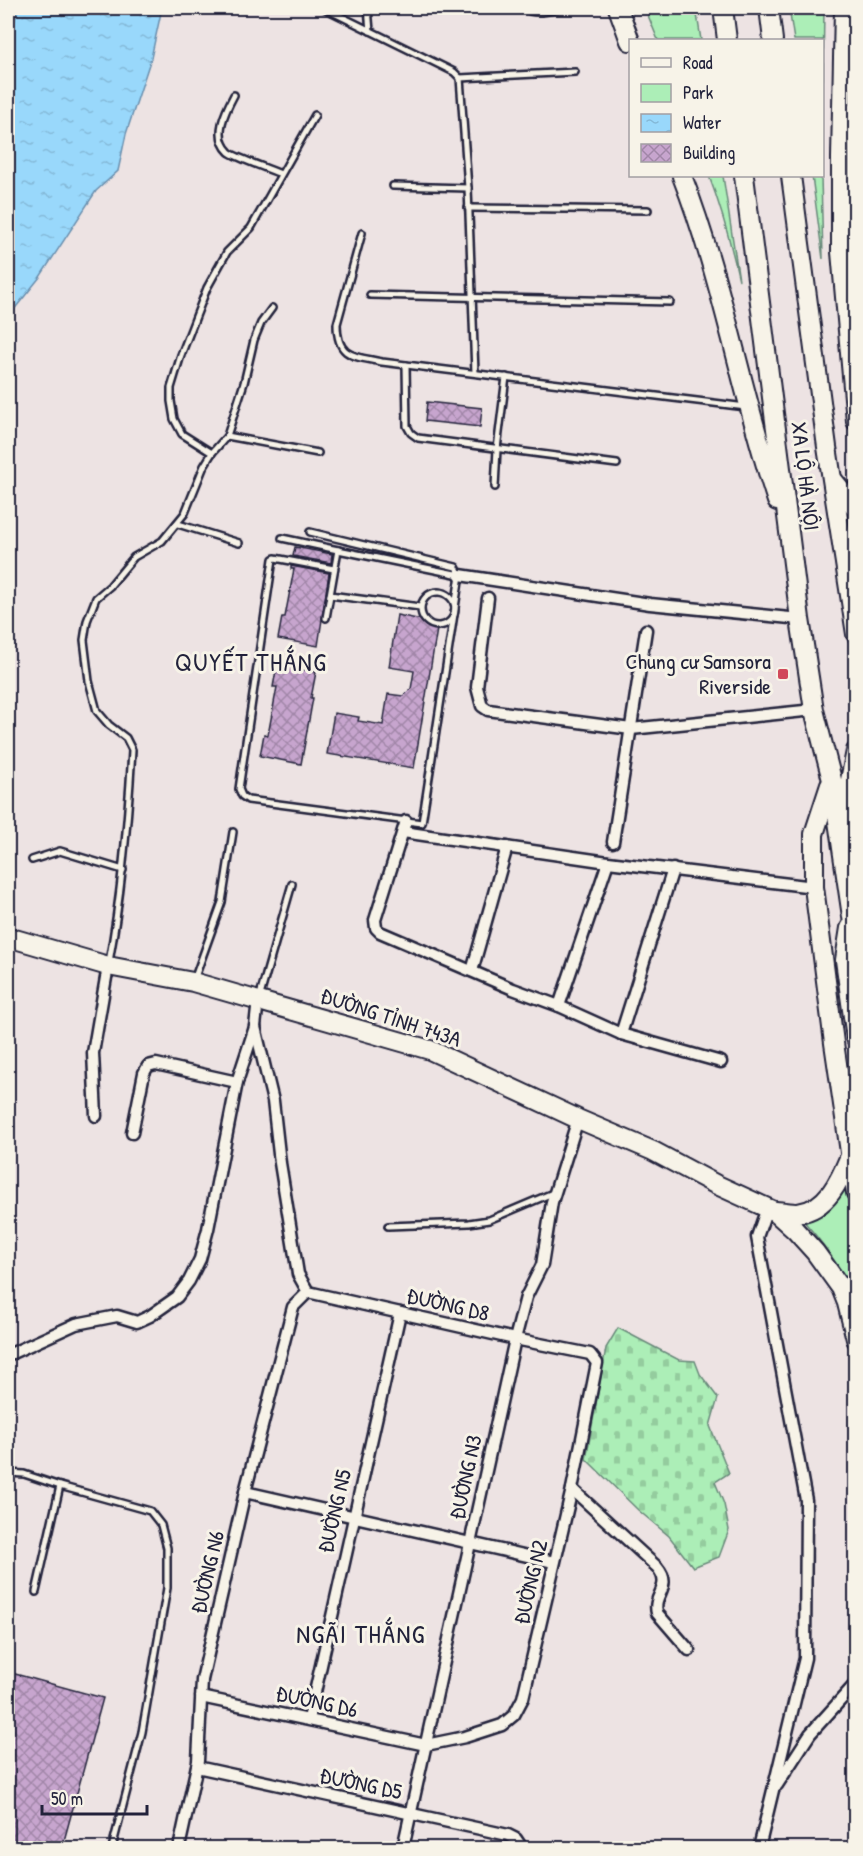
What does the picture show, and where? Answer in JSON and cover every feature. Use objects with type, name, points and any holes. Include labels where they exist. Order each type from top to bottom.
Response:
[{"type":"main road","points":[[618,8],[629,39]]},
{"type":"main road","points":[[723,8],[727,39]]},
{"type":"main road","points":[[769,8],[773,39]]},
{"type":"main road","points":[[844,8],[841,252],[855,421]]},
{"type":"main road","points":[[682,177],[696,211],[732,337],[748,407],[789,539]]},
{"type":"main road","name":"XA LỘ HÀ NỘI","points":[[744,177],[800,619],[814,710],[832,780],[855,944]]},
{"type":"main road","name":"XA LỘ HÀ NỘI","points":[[791,177],[855,634]]},
{"type":"main road","name":"XA LỘ HÀ NỘI","points":[[832,479],[855,508]]},
{"type":"main road","points":[[847,579],[855,558]]},
{"type":"main road","points":[[855,751],[847,795],[855,854]]},
{"type":"main road","points":[[832,780],[814,834],[814,887],[855,1193]]},
{"type":"main road","name":"XA LỘ HÀ NỘI","points":[[852,920],[845,960],[855,1038]]},
{"type":"main road","name":"ĐƯỜNG TỈNH 743A","points":[[8,937],[108,966],[193,982],[430,1050],[653,1151],[715,1184],[771,1209],[799,1213],[818,1206],[836,1188],[850,1156]]},
{"type":"main road","name":"ĐƯỜNG TỈNH 743A","points":[[771,1209],[815,1252],[841,1288],[847,1303],[855,1339]]},
{"type":"street","points":[[460,575],[650,604],[800,619]]},
{"type":"street","points":[[488,598],[477,687],[478,698],[482,706],[489,710],[631,729],[814,710]]},
{"type":"street","points":[[613,842],[646,630]]},
{"type":"street","points":[[721,1062],[621,1034],[380,932],[376,928],[375,920],[405,827],[507,847],[608,862],[814,887]]},
{"type":"street","points":[[472,971],[507,847]]},
{"type":"street","points":[[559,1006],[608,862]]},
{"type":"street","points":[[621,1034],[673,870]]},
{"type":"street","points":[[96,1116],[93,1053],[108,966]]},
{"type":"street","points":[[8,1355],[76,1324],[117,1317],[137,1322],[150,1316],[177,1297],[189,1281],[200,1259],[208,1230],[237,1082],[255,1026],[258,1000]]},
{"type":"street","points":[[255,1026],[273,1101],[280,1163],[298,1274],[308,1292]]},
{"type":"street","points":[[132,1133],[144,1073],[148,1066],[156,1065],[237,1082]]},
{"type":"street","name":"ĐƯỜNG N3","points":[[403,1848],[515,1339],[526,1298],[542,1265],[555,1192],[578,1119]]},
{"type":"street","points":[[759,1848],[805,1658],[806,1500],[757,1237],[771,1209]]},
{"type":"street","name":"ĐƯỜNG N6","points":[[179,1848],[197,1767],[202,1680],[246,1492],[293,1307],[308,1292]]},
{"type":"street","name":"ĐƯỜNG D8","points":[[308,1292],[590,1354],[597,1363]]},
{"type":"street","name":"ĐƯỜNG N5","points":[[309,1719],[399,1313]]},
{"type":"street","name":"ĐƯỜNG N2","points":[[426,1745],[465,1737],[502,1725],[514,1715],[523,1698],[572,1489],[597,1363]]},
{"type":"street","points":[[572,1489],[663,1574],[665,1582],[655,1606],[657,1613],[689,1650]]},
{"type":"street","points":[[246,1492],[554,1562]]},
{"type":"street","points":[[772,1792],[810,1734],[855,1683]]},
{"type":"street","name":"ĐƯỜNG D6","points":[[201,1697],[426,1745]]},
{"type":"street","name":"ĐƯỜNG D5","points":[[197,1767],[508,1835],[519,1844]]},
{"type":"lane","points":[[324,8],[454,72],[460,78],[468,188],[475,373]]},
{"type":"lane","points":[[368,8],[370,31]]},
{"type":"lane","points":[[524,8],[537,12],[564,8]]},
{"type":"lane","points":[[460,78],[575,72]]},
{"type":"lane","points":[[234,95],[224,116],[222,141],[229,152],[281,174]]},
{"type":"lane","points":[[212,453],[182,434],[174,419],[171,388],[190,329],[207,288],[226,252],[251,228],[315,115]]},
{"type":"lane","points":[[393,186],[468,188]]},
{"type":"lane","points":[[468,208],[648,210]]},
{"type":"lane","points":[[362,233],[336,324],[337,337],[344,351],[354,356],[382,362],[748,407]]},
{"type":"lane","points":[[370,295],[670,302]]},
{"type":"lane","points":[[108,966],[119,909],[132,750],[126,738],[109,725],[97,711],[89,681],[84,640],[87,621],[96,598],[110,586],[134,557],[162,541],[185,513],[204,466],[227,436],[244,383],[254,340],[261,323],[272,308]]},
{"type":"lane","points":[[406,365],[407,426],[418,438],[617,464]]},
{"type":"lane","points":[[495,487],[506,377]]},
{"type":"lane","points":[[227,436],[318,453]]},
{"type":"lane","points":[[177,524],[239,543]]},
{"type":"lane","points":[[310,532],[456,567],[460,575],[422,824],[405,827],[248,800],[242,796],[239,789],[273,559],[334,568]]},
{"type":"lane","points":[[282,538],[460,575]]},
{"type":"lane","points":[[326,618],[338,550]]},
{"type":"lane","points":[[440,592],[450,597],[454,614],[448,623],[437,627],[432,626],[423,618],[420,608],[425,597],[440,592]]},
{"type":"lane","points":[[330,595],[420,608]]},
{"type":"lane","points":[[193,982],[222,902],[233,832]]},
{"type":"lane","points":[[32,860],[60,851],[123,870]]},
{"type":"lane","points":[[258,1000],[292,884]]},
{"type":"lane","points":[[388,1226],[469,1223],[489,1220],[555,1192]]},
{"type":"lane","points":[[8,1473],[24,1474],[150,1511],[161,1525],[167,1548],[167,1588],[142,1732],[112,1848]]},
{"type":"lane","points":[[36,1592],[60,1486]]},
{"type":"green space","points":[[645,8],[696,8],[701,39],[658,39]]},
{"type":"green space","points":[[789,8],[824,8],[824,39],[794,39]]},
{"type":"green space","points":[[709,177],[723,177],[739,280],[726,227]]},
{"type":"green space","points":[[812,177],[821,177],[823,259]]},
{"type":"green space","points":[[846,1187],[855,1253],[855,1297],[832,1256],[802,1219],[818,1216],[828,1210]]},
{"type":"green space","points":[[618,1328],[679,1360],[695,1361],[700,1374],[718,1398],[710,1426],[729,1473],[715,1482],[724,1504],[729,1530],[719,1557],[693,1567],[669,1536],[638,1510],[586,1459],[606,1348]]},
{"type":"water","points":[[18,8],[162,8],[151,58],[126,134],[118,171],[96,191],[40,277],[8,317],[8,43]]},
{"type":"building","points":[[427,402],[482,408],[480,427],[425,421]]},
{"type":"building","points":[[295,547],[332,554],[331,563],[293,556]]},
{"type":"building","points":[[291,566],[329,573],[318,646],[278,639],[282,617],[285,617],[294,569],[291,569]]},
{"type":"building","points":[[397,615],[438,623],[414,768],[327,754],[334,713],[359,717],[358,721],[383,725],[388,694],[403,696],[411,689],[414,671],[389,667]]},
{"type":"building","points":[[277,665],[316,672],[301,764],[260,756],[264,734],[268,735],[277,687],[273,687]]},
{"type":"building","points":[[8,1672],[103,1698],[62,1848],[8,1848]]},
{"type":"place","name":"Chung cư Samsora Riverside","points":[[783,674]]},
{"type":"district","name":"QUYẾT THẮNG","points":[[251,662]]},
{"type":"district","name":"NGÃI THẮNG","points":[[361,1634]]}]
